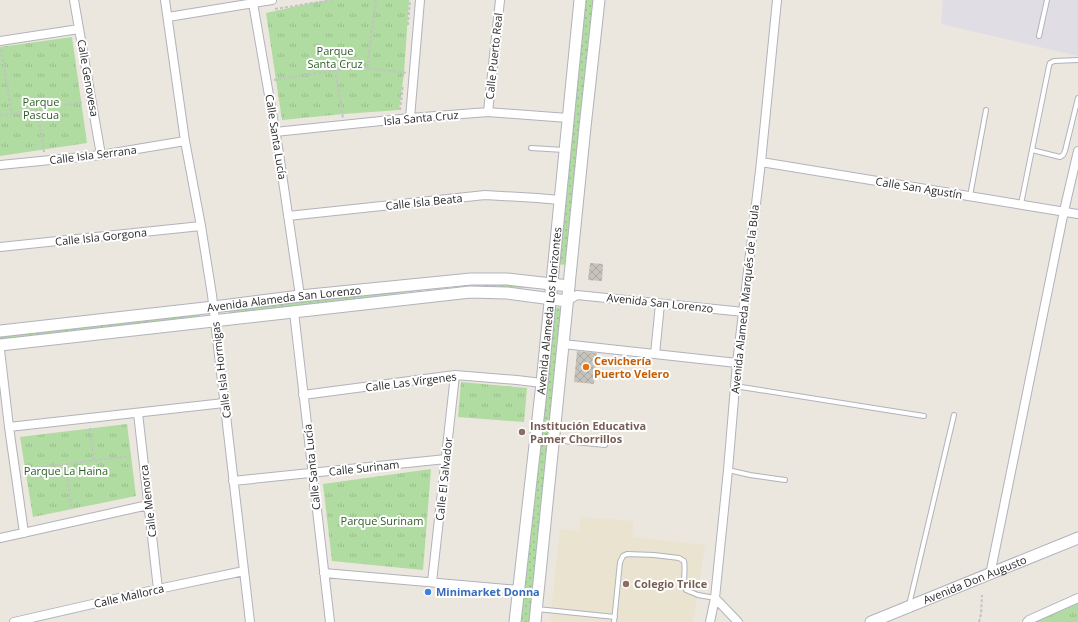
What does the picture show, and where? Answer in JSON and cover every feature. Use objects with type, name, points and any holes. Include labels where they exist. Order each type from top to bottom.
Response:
[{"type":"street","name":"Calle Genovesa","points":[[74,0],[101,155]]},
{"type":"street","name":"Calle Isla Hormigas","points":[[165,0],[186,141],[214,307],[250,622]]},
{"type":"street","points":[[168,17],[272,0]]},
{"type":"street","points":[[410,118],[420,0]]},
{"type":"street","name":"Calle Puerto Real","points":[[488,112],[500,0]]},
{"type":"street","name":"Avenida Alameda Los Horizontes","points":[[515,622],[542,383],[580,0]]},
{"type":"street","name":"Avenida Alameda Los Horizontes","points":[[535,622],[563,344],[572,298],[569,286],[599,0]]},
{"type":"street","name":"Avenida Alameda Marqués de la Bula","points":[[710,622],[715,598],[737,363],[761,162],[777,0]]},
{"type":"street","name":"Calle Santa Lucía","points":[[253,3],[275,132],[300,296]]},
{"type":"street","points":[[0,40],[79,29]]},
{"type":"street","name":"Isla Santa Cruz","points":[[275,132],[399,119],[488,112],[568,118]]},
{"type":"street","name":"Calle Isla Serrana","points":[[0,165],[101,155],[186,141]]},
{"type":"street","points":[[990,575],[1064,211],[1078,151]]},
{"type":"street","name":"Calle San Agustín","points":[[761,162],[1078,214]]},
{"type":"street","name":"Calle Isla Beata","points":[[288,216],[485,195],[560,200]]},
{"type":"street","name":"Calle Isla Gorgona","points":[[0,247],[201,226]]},
{"type":"street","name":"Avenida Alameda San Lorenzo","points":[[0,331],[300,296],[471,279],[507,279],[569,286]]},
{"type":"street","name":"Avenida Alameda San Lorenzo","points":[[0,345],[470,292],[507,293],[550,298],[572,298]]},
{"type":"street","name":"Avenida San Lorenzo","points":[[572,298],[744,312]]},
{"type":"street","points":[[655,354],[660,304]]},
{"type":"street","name":"Calle Santa Lucía","points":[[294,312],[330,622]]},
{"type":"street","points":[[563,344],[737,363]]},
{"type":"street","points":[[0,350],[24,533]]},
{"type":"street","name":"Calle Las Vírgenes","points":[[304,395],[455,376],[542,383]]},
{"type":"street","name":"Calle El Salvador","points":[[432,582],[455,376]]},
{"type":"street","points":[[9,427],[224,403]]},
{"type":"street","name":"Calle Menorca","points":[[138,413],[158,589]]},
{"type":"street","name":"Calle Surinam","points":[[234,481],[446,459]]},
{"type":"street","points":[[0,538],[148,505]]},
{"type":"street","name":"Avenida Don Augusto","points":[[871,622],[1078,538]]},
{"type":"street","name":"Calle Mallorca","points":[[14,622],[244,571]]},
{"type":"street","points":[[324,573],[519,590]]},
{"type":"street","points":[[715,598],[738,622]]},
{"type":"street","points":[[1027,622],[1078,598]]},
{"type":"lane","points":[[1039,36],[1047,0]]},
{"type":"lane","points":[[1020,204],[1050,63],[1054,61],[1078,60]]},
{"type":"lane","points":[[1032,150],[1060,157],[1063,155],[1078,98]]},
{"type":"lane","points":[[970,196],[986,110]]},
{"type":"lane","points":[[531,148],[565,150]]},
{"type":"lane","points":[[736,386],[924,416]]},
{"type":"lane","points":[[909,607],[954,415]]},
{"type":"lane","points":[[553,440],[605,445]]},
{"type":"lane","points":[[728,470],[785,480]]},
{"type":"lane","points":[[536,609],[614,620],[620,562],[623,556],[627,554],[679,558],[684,561],[684,585],[686,590],[698,595],[715,598]]},
{"type":"path","points":[[271,9],[332,0]]},
{"type":"path","points":[[367,68],[376,0]]},
{"type":"path","points":[[408,29],[410,0]]},
{"type":"path","points":[[0,46],[12,114]]},
{"type":"path","points":[[267,83],[275,80],[350,68],[367,68],[414,73]]},
{"type":"path","points":[[335,70],[344,125]]},
{"type":"path","points":[[399,119],[404,80]]},
{"type":"path","points":[[0,116],[92,100]]},
{"type":"path","points":[[37,110],[47,161]]},
{"type":"path","points":[[90,428],[94,460]]},
{"type":"path","points":[[25,469],[131,456]]},
{"type":"path","points":[[66,464],[71,509]]},
{"type":"path","points":[[979,622],[982,595]]},
{"type":"shaded area","points":[[943,0],[1078,0],[1078,56],[941,24]]},
{"type":"shaded area","name":"Colegio Trilce","points":[[581,517],[633,521],[632,537],[705,545],[693,622],[550,622],[560,529],[579,531]]},
{"type":"green space","name":"Parque Santa Cruz","points":[[330,0],[409,0],[404,73],[399,110],[282,120],[266,13]]},
{"type":"green space","points":[[584,0],[594,0],[567,265],[557,264]]},
{"type":"green space","name":"Parque Pascua","points":[[72,37],[87,143],[0,156],[0,47]]},
{"type":"green space","points":[[462,281],[527,283],[526,288],[463,285],[229,315],[229,308]]},
{"type":"green space","points":[[553,307],[563,308],[531,622],[520,622]]},
{"type":"green space","points":[[199,312],[200,318],[0,341],[0,334]]},
{"type":"green space","points":[[461,382],[527,388],[524,422],[458,417]]},
{"type":"green space","name":"Parque La Haina","points":[[127,424],[136,496],[33,517],[20,437]]},
{"type":"green space","name":"Parque Surinam","points":[[431,469],[423,570],[332,561],[323,484]]},
{"type":"green space","points":[[1078,603],[1078,622],[1034,622],[1036,621]]},
{"type":"building","points":[[590,263],[603,264],[602,281],[588,280]]},
{"type":"building","name":"Cevichería Puerto Velero","points":[[577,351],[597,353],[594,384],[574,382]]},
{"type":"place","name":"Cevichería Puerto Velero","points":[[586,367]]},
{"type":"place","name":"Institución Educativa Pamer Chorrillos","points":[[522,432]]},
{"type":"place","name":"Colegio Trilce","points":[[626,584]]},
{"type":"place","name":"Minimarket Donna","points":[[428,592]]}]
